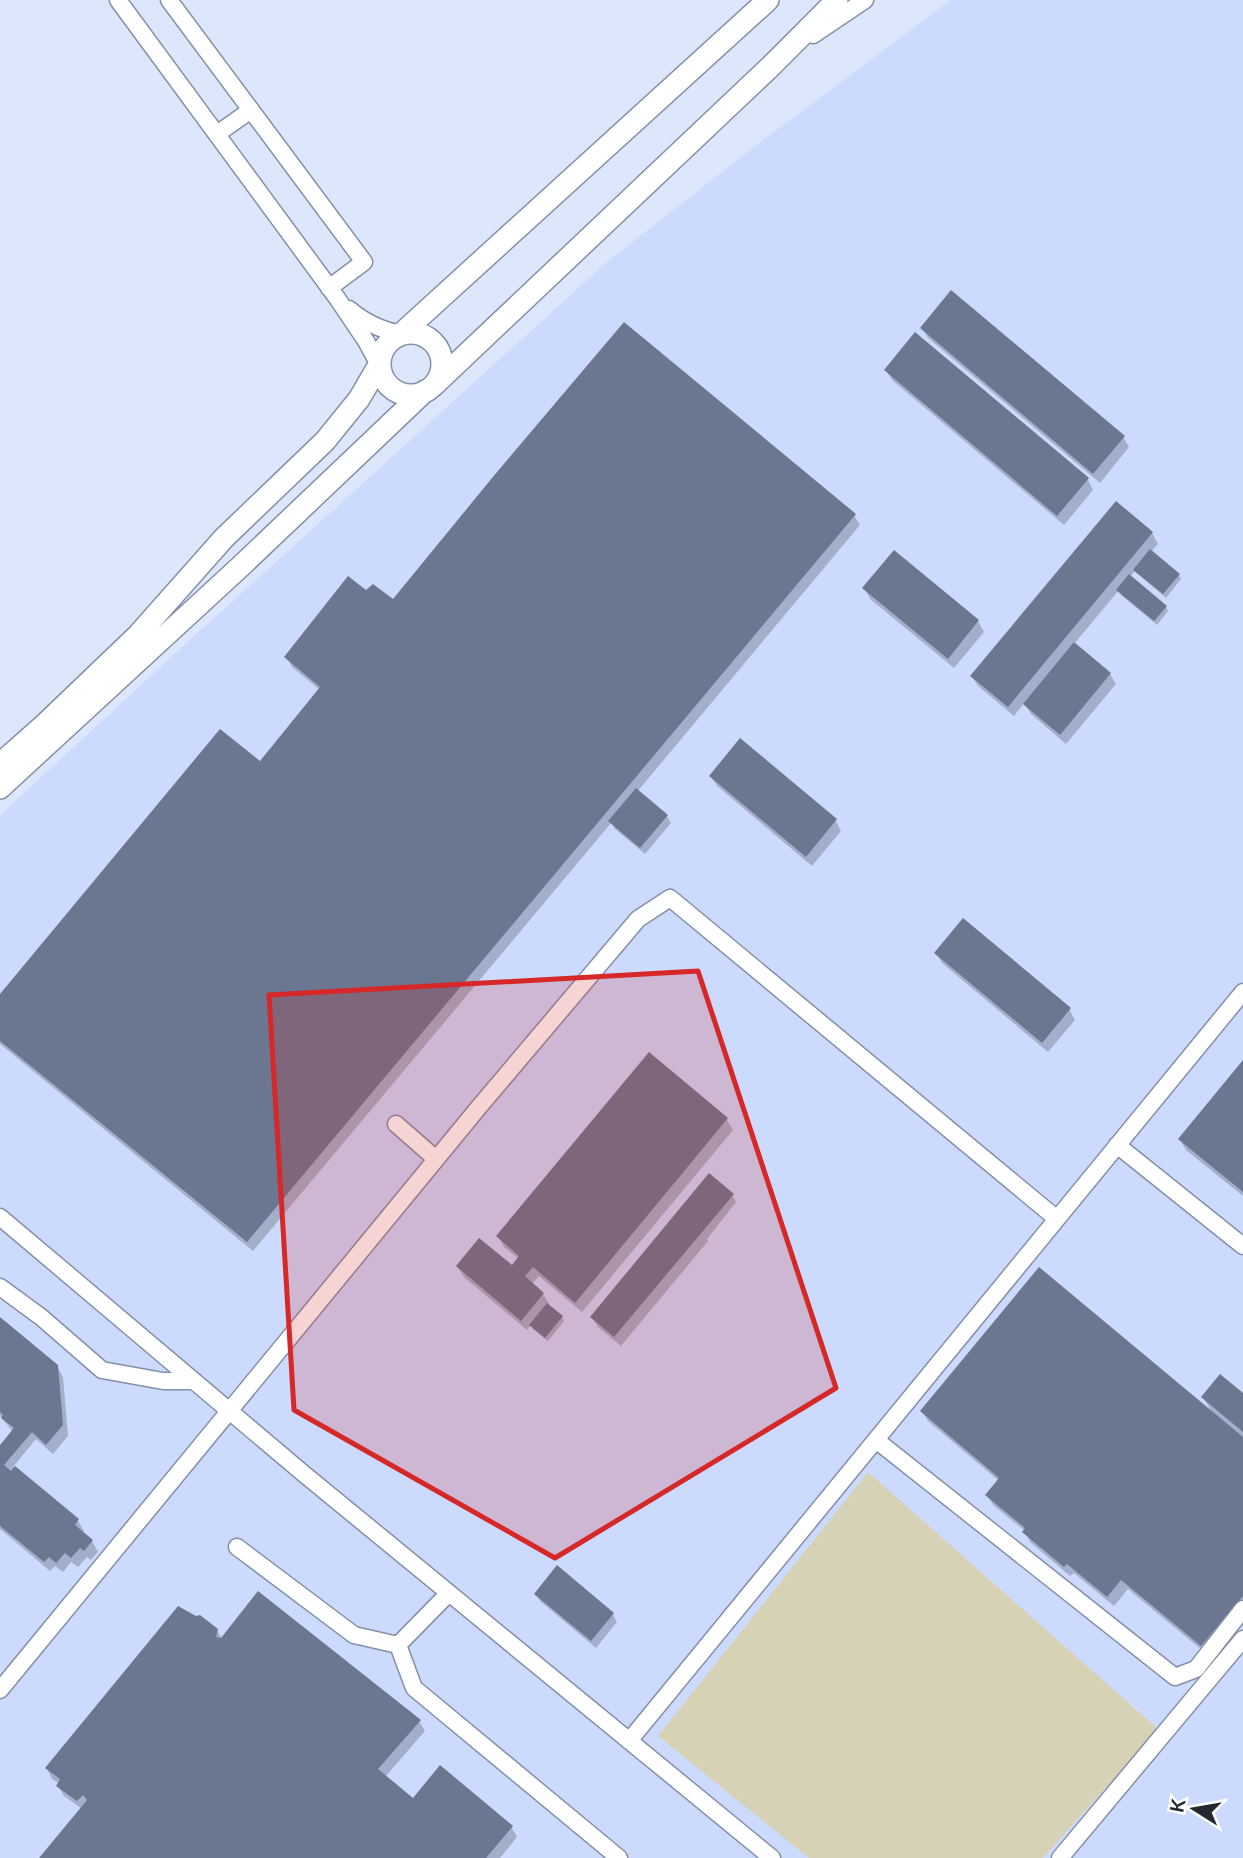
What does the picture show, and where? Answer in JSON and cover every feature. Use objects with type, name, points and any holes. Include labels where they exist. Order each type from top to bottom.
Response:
[{"type":"main road","points":[[401,334],[768,0]]},
{"type":"main road","points":[[0,788],[241,566],[769,68],[837,0]]},
{"type":"main road","points":[[401,334],[421,334],[430,339],[441,356],[439,376],[430,388],[415,395],[405,395],[387,385],[379,365],[385,346],[392,338],[401,334]]},
{"type":"main road","points":[[0,764],[138,635],[224,538],[325,441],[359,399],[379,365]]},
{"type":"street","points":[[118,0],[333,293],[379,365]]},
{"type":"street","points":[[169,0],[364,262],[333,293]]},
{"type":"street","points":[[769,68],[864,0]]},
{"type":"street","points":[[216,134],[251,110]]},
{"type":"street","points":[[333,293],[357,317],[382,330],[401,334]]},
{"type":"street","points":[[0,1690],[436,1159],[638,919],[670,898],[1056,1219]]},
{"type":"street","points":[[629,1741],[1243,992]]},
{"type":"street","points":[[396,1124],[436,1159]]},
{"type":"street","points":[[1117,1145],[1243,1246]]},
{"type":"street","points":[[0,1217],[449,1593],[772,1858]]},
{"type":"street","points":[[0,1287],[41,1317],[102,1370],[163,1381],[194,1381]]},
{"type":"street","points":[[876,1440],[1175,1678],[1196,1669],[1243,1609]]},
{"type":"street","points":[[237,1547],[354,1635],[398,1645]]},
{"type":"street","points":[[398,1645],[449,1593]]},
{"type":"street","points":[[1060,1858],[1243,1639]]},
{"type":"street","points":[[398,1645],[414,1688],[619,1858]]},
{"type":"highlighted area","points":[[698,971],[836,1388],[555,1558],[294,1410],[269,995]]},
{"type":"shaded area","points":[[951,0],[1243,0],[1243,1858],[0,1858],[0,815],[608,261],[759,143]]},
{"type":"shaded area","points":[[868,1472],[1158,1729],[1043,1858],[809,1858],[658,1736]]},
{"type":"building","points":[[951,290],[1125,436],[1093,474],[920,328]]},
{"type":"building","points":[[624,322],[856,514],[247,1242],[0,1041],[0,994],[220,729],[260,761],[320,687],[284,657],[348,576],[366,590],[373,584],[393,599]]},
{"type":"building","points":[[915,332],[1089,478],[1057,516],[884,370]]},
{"type":"building","points":[[1116,501],[1153,532],[1008,707],[970,676]]},
{"type":"building","points":[[1150,549],[1180,574],[1163,594],[1133,570]]},
{"type":"building","points":[[894,550],[979,620],[948,659],[862,588]]},
{"type":"building","points":[[1129,574],[1167,606],[1154,621],[1116,590]]},
{"type":"building","points":[[1074,642],[1111,673],[1060,735],[1023,704]]},
{"type":"building","points":[[740,738],[837,819],[806,857],[709,776]]},
{"type":"building","points":[[636,788],[668,815],[640,848],[608,821]]},
{"type":"building","points":[[963,918],[1071,1008],[1042,1043],[934,953]]},
{"type":"building","points":[[649,1052],[728,1118],[575,1303],[533,1267],[525,1276],[544,1293],[521,1321],[456,1266],[479,1238],[512,1265],[519,1256],[496,1236]]},
{"type":"building","points":[[1243,1060],[1243,1192],[1178,1139]]},
{"type":"building","points":[[709,1173],[734,1194],[614,1337],[590,1317]]},
{"type":"building","points":[[1039,1267],[1243,1437],[1243,1596],[1201,1646],[1121,1580],[1107,1597],[1067,1564],[1064,1567],[1022,1532],[1025,1528],[985,1495],[999,1478],[920,1411]]},
{"type":"building","points":[[547,1303],[563,1316],[545,1338],[529,1325]]},
{"type":"building","points":[[0,1317],[58,1365],[63,1425],[46,1445],[32,1432],[4,1465],[11,1471],[15,1466],[79,1519],[75,1525],[93,1540],[84,1551],[80,1548],[71,1558],[65,1553],[56,1563],[49,1557],[44,1562],[0,1526],[0,1445],[14,1428],[1,1418],[3,1415],[0,1412]]},
{"type":"building","points":[[1220,1374],[1243,1393],[1243,1432],[1201,1397]]},
{"type":"building","points":[[557,1565],[614,1613],[591,1641],[534,1594]]},
{"type":"building","points":[[258,1591],[421,1720],[378,1769],[413,1798],[440,1765],[513,1826],[486,1858],[39,1858],[87,1800],[83,1795],[77,1801],[56,1786],[60,1779],[45,1768],[178,1606],[196,1616],[200,1615],[218,1629],[216,1637],[221,1638]]}]
